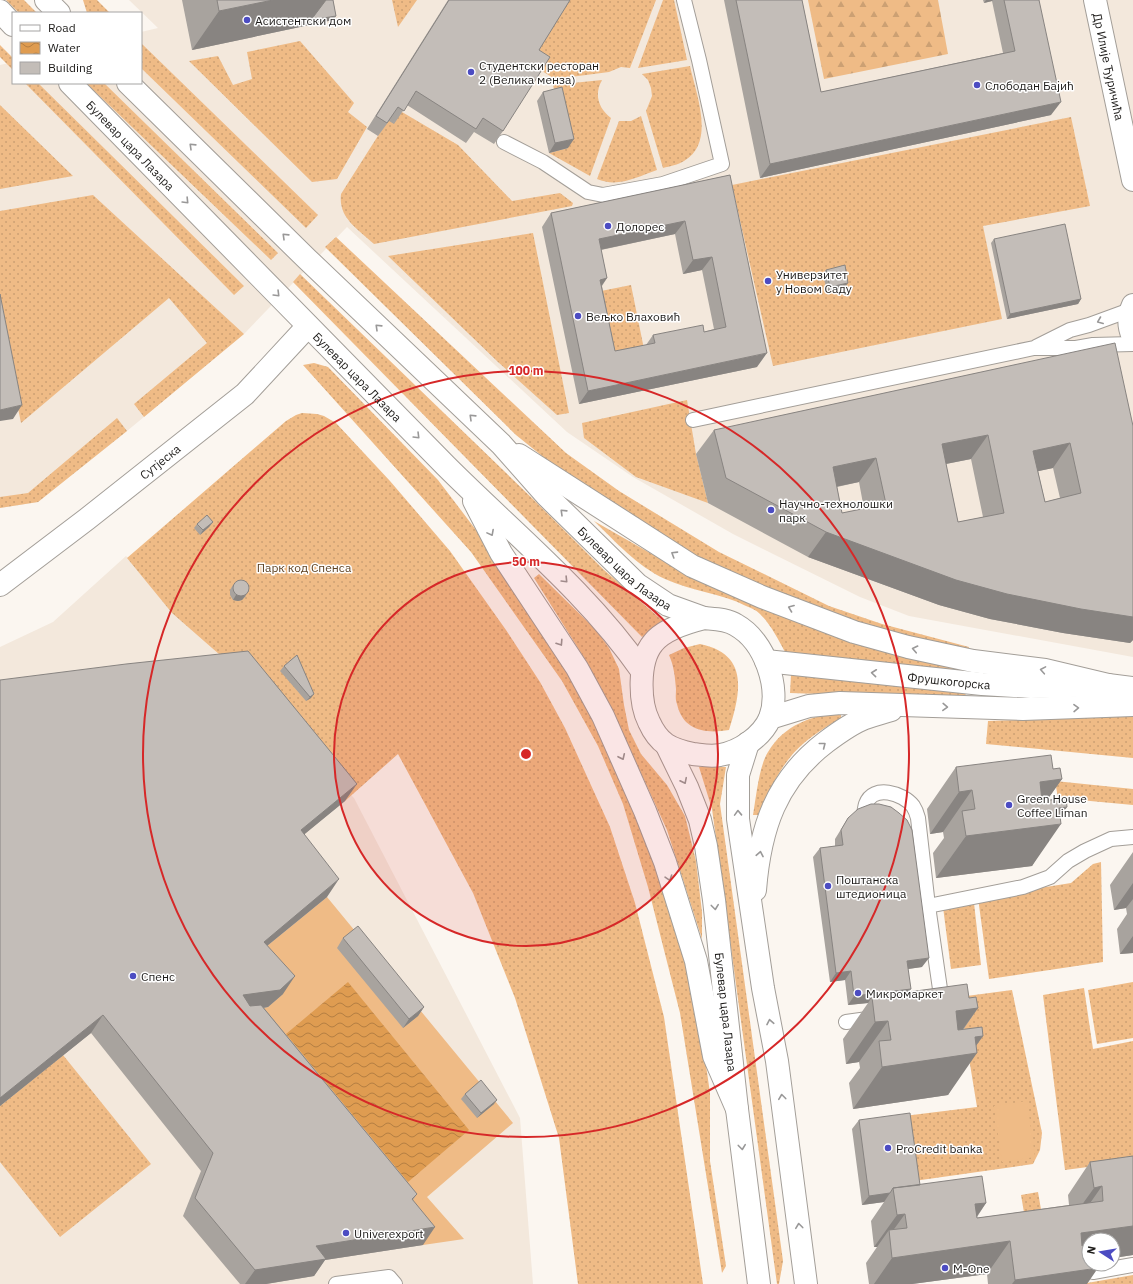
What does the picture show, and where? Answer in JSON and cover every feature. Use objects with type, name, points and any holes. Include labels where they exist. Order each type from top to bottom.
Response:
[{"type":"main road","points":[[46,0],[58,12]]},
{"type":"main road","name":"Др Илије Ђуричића","points":[[1095,0],[1133,180]]},
{"type":"main road","points":[[0,11],[12,24]]},
{"type":"main road","name":"Булевар цара Лазара","points":[[71,84],[466,486],[549,564],[600,617],[626,648],[642,671]]},
{"type":"main road","name":"Булевар цара Лазара","points":[[129,84],[307,259],[500,444],[547,496],[638,585],[668,605],[704,618]]},
{"type":"main road","points":[[1132,307],[1129,319],[1133,336]]},
{"type":"main road","name":"Сутјеска","points":[[0,585],[87,519],[246,394],[308,326]]},
{"type":"main road","points":[[500,444],[552,475],[692,566],[762,597],[854,632],[908,647],[973,661],[1045,670],[1108,685]]},
{"type":"main road","points":[[466,486],[501,553],[576,668],[603,716],[646,811],[696,961],[714,1056],[737,1109]]},
{"type":"main road","points":[[704,618],[724,620],[736,625],[759,646],[766,661],[771,675],[773,696],[770,718],[762,732],[748,743],[735,751],[720,755],[706,756],[688,753],[667,746],[655,735],[648,720],[643,702],[642,671],[645,659],[653,643],[673,629],[704,618]]},
{"type":"main road","name":"Фрушкогорска","points":[[766,661],[977,684],[1031,687],[1108,685],[1133,688]]},
{"type":"main road","name":"Фрушкогорска","points":[[770,718],[809,706],[840,703],[1023,709],[1133,705]]},
{"type":"main road","points":[[753,921],[757,868],[765,830],[775,803],[785,785],[803,761],[836,735],[864,718],[906,705]]},
{"type":"main road","points":[[748,743],[738,775],[737,790],[739,832],[763,988],[777,1060],[805,1274]]},
{"type":"main road","name":"Булевар цара Лазара","points":[[667,746],[688,787],[698,813],[706,846],[720,954],[755,1278]]},
{"type":"lane","points":[[504,142],[543,162],[588,192],[603,196],[663,184],[722,164],[684,0]]},
{"type":"lane","points":[[693,420],[822,400],[1011,359],[1070,330],[1089,325],[1132,307]]},
{"type":"lane","points":[[1034,348],[1076,348],[1093,345],[1133,344]]},
{"type":"lane","points":[[864,813],[865,804],[870,797],[878,793],[889,792],[896,794],[913,806],[918,818],[928,906],[941,995],[938,1005],[931,1011],[923,1012]]},
{"type":"lane","points":[[928,906],[1023,887],[1050,877],[1068,861],[1111,839],[1133,837]]},
{"type":"lane","points":[[846,1022],[885,1017]]},
{"type":"lane","points":[[1121,1267],[1133,1265]]},
{"type":"lane","points":[[794,1284],[805,1274]]},
{"type":"lane","points":[[336,1284],[389,1277],[395,1284]]},
{"type":"shaded area","name":"Универзитет у Новом Саду","points":[[129,0],[1133,0],[1133,657],[909,616],[860,597],[733,534],[633,477],[567,432],[347,227],[244,334],[127,431],[38,502],[0,508],[0,65],[12,62],[12,84],[142,84],[142,32],[158,28]]},
{"type":"shaded area","points":[[126,556],[354,798],[520,1118],[533,1284],[0,1284],[0,647],[53,622]]},
{"type":"green space","points":[[6,0],[24,0],[36,12],[18,12]]},
{"type":"green space","points":[[83,0],[97,0],[109,12],[87,12]]},
{"type":"green space","points":[[392,0],[417,0],[398,27]]},
{"type":"green space","points":[[569,0],[656,0],[630,68],[621,67],[609,72],[555,79],[529,63]]},
{"type":"green space","points":[[663,0],[674,0],[687,60],[638,68]]},
{"type":"green space","points":[[808,0],[938,0],[948,54],[824,79]]},
{"type":"green space","points":[[300,41],[354,103],[348,112],[367,127],[337,179],[312,182],[189,61],[218,56],[233,85],[252,79],[247,52]]},
{"type":"green space","points":[[142,44],[318,215],[306,228],[142,69]]},
{"type":"green space","points":[[0,45],[12,57],[12,69],[0,57]]},
{"type":"green space","points":[[690,66],[701,117],[702,130],[699,142],[694,153],[684,161],[663,168],[646,111],[652,96],[651,88],[648,80],[642,74]]},
{"type":"green space","points":[[602,80],[598,90],[600,105],[611,118],[590,176],[549,153],[568,148],[553,85]]},
{"type":"green space","points":[[26,84],[39,84],[244,286],[234,295]]},
{"type":"green space","points":[[87,84],[105,84],[278,253],[271,260]]},
{"type":"green space","points":[[0,105],[73,176],[0,189]]},
{"type":"green space","points":[[402,112],[458,145],[512,201],[560,193],[573,203],[572,206],[374,244],[350,222],[346,216],[341,202],[341,194],[388,120]]},
{"type":"green space","points":[[641,116],[657,170],[620,182],[597,179],[619,121],[631,121]]},
{"type":"green space","points":[[1071,117],[1090,206],[983,226],[1002,319],[773,366],[732,185]]},
{"type":"green space","points":[[93,195],[244,334],[144,417],[134,404],[207,343],[169,298],[21,423],[0,319],[0,211]]},
{"type":"green space","points":[[533,233],[569,413],[557,415],[498,362],[388,256]]},
{"type":"green space","points":[[336,237],[566,453],[619,491],[719,552],[829,606],[882,624],[969,647],[968,652],[911,640],[803,605],[696,556],[557,468],[516,435],[325,247]]},
{"type":"green space","points":[[300,274],[534,500],[604,570],[663,621],[642,637],[293,282]]},
{"type":"green space","points":[[631,285],[644,349],[605,364],[591,293]]},
{"type":"green space","points":[[314,363],[328,367],[438,480],[511,576],[545,630],[607,742],[666,887],[699,1017],[710,1093],[710,1161],[726,1266],[722,1273],[680,1013],[648,887],[623,804],[598,746],[562,681],[471,552],[303,365]]},
{"type":"green space","points":[[687,400],[696,454],[708,503],[636,477],[584,438],[582,423]]},
{"type":"green space","name":"Парк код Спенса","points":[[302,413],[324,416],[336,423],[390,481],[450,551],[506,630],[540,682],[565,728],[610,827],[635,903],[664,1017],[703,1284],[578,1284],[559,1138],[515,998],[473,893],[398,754],[345,801],[236,669],[172,613],[127,558],[286,421]]},
{"type":"green space","points":[[117,418],[127,431],[38,502],[0,508],[0,497],[28,493]]},
{"type":"green space","points":[[594,521],[657,557],[966,670],[966,675],[785,652],[771,627],[757,611],[726,598],[675,583],[655,574],[627,553]]},
{"type":"green space","points":[[539,574],[596,630],[609,648],[619,669],[629,730],[641,754],[667,785],[685,816],[696,861],[702,912],[702,939],[667,830],[629,747],[588,664],[534,578]]},
{"type":"green space","points":[[700,644],[716,649],[727,656],[734,666],[737,676],[738,689],[729,730],[704,731],[697,729],[684,720],[680,713],[676,700],[674,672],[669,655],[684,648]]},
{"type":"green space","points":[[791,675],[966,689],[965,699],[790,693]]},
{"type":"green space","points":[[841,713],[841,718],[812,736],[793,753],[775,780],[758,815],[753,815],[762,765],[768,752],[775,743],[790,728],[800,723],[820,716]]},
{"type":"green space","points":[[1133,716],[1133,758],[986,744],[988,721]]},
{"type":"green space","points":[[699,767],[726,767],[720,804],[783,1261],[779,1284],[777,1284],[712,809]]},
{"type":"green space","points":[[1055,781],[1133,789],[1133,805],[1058,798]]},
{"type":"green space","points":[[1101,862],[1103,962],[989,979],[978,898],[1071,883],[1093,864]]},
{"type":"green space","points":[[327,897],[513,1123],[427,1197],[464,1239],[423,1245],[230,1013],[268,1007],[282,994],[251,959]]},
{"type":"green space","points":[[974,903],[981,965],[951,969],[943,907]]},
{"type":"green space","points":[[1133,982],[1133,1038],[1097,1044],[1088,990]]},
{"type":"green space","points":[[1084,988],[1093,1049],[1133,1041],[1133,1161],[1065,1170],[1043,995]]},
{"type":"green space","points":[[1012,990],[1042,1133],[1040,1150],[1033,1164],[914,1181],[904,1116],[977,1107],[959,997]]},
{"type":"green space","points":[[63,1055],[151,1164],[60,1237],[0,1162],[0,1106]]},
{"type":"green space","points":[[1027,1101],[1035,1157],[1002,1162],[994,1106]]},
{"type":"green space","points":[[1038,1192],[1043,1221],[1026,1224],[1021,1195]]},
{"type":"green space","points":[[1133,1275],[1133,1284],[1087,1284],[1087,1283]]},
{"type":"water","points":[[348,982],[469,1130],[408,1182],[286,1034]]},
{"type":"building","points":[[217,0],[273,0],[219,11]]},
{"type":"building","points":[[326,0],[333,0],[336,16],[311,20]]},
{"type":"building","name":"Студентски ресторан 2 (Велика менза)","points":[[449,0],[570,0],[539,50],[550,57],[503,131],[483,118],[476,129],[416,91],[404,111],[398,107],[387,123],[376,116]]},
{"type":"building","name":"Слободан Бајић","points":[[736,0],[802,0],[821,92],[1015,51],[1004,0],[1039,0],[1061,102],[770,164]]},
{"type":"building","points":[[562,87],[574,139],[555,143],[543,92]]},
{"type":"building","name":"Вељко Влаховић","points":[[730,175],[767,353],[588,391],[551,213]],"holes":[[[685,221],[693,260],[712,257],[726,327],[704,332],[703,325],[653,335],[655,343],[615,351],[600,280],[607,278],[599,239]]]},
{"type":"building","points":[[1065,224],[1081,299],[1010,314],[994,239]]},
{"type":"building","points":[[845,265],[848,283],[830,287],[826,270]]},
{"type":"building","points":[[0,294],[22,405],[0,410]]},
{"type":"building","name":"Научно-технолошки парк","points":[[1115,343],[1133,426],[1133,617],[1081,609],[1007,594],[956,580],[826,532],[726,478],[714,430]],"holes":[[[988,435],[1004,513],[958,522],[942,444]],[[1070,443],[1081,493],[1045,502],[1033,451]],[[876,458],[886,504],[842,513],[833,467]]]},
{"type":"building","points":[[207,515],[213,522],[203,530],[197,524]]},
{"type":"building","points":[[241,580],[247,582],[249,588],[247,594],[241,596],[235,594],[233,588],[235,582]]},
{"type":"building","name":"Спенс","points":[[248,651],[357,784],[301,830],[339,879],[264,942],[295,976],[280,990],[243,995],[250,1006],[261,1005],[417,1194],[412,1199],[435,1227],[316,1246],[326,1259],[255,1270],[195,1198],[213,1153],[103,1015],[0,1098],[0,680],[126,664]]},
{"type":"building","points":[[297,655],[314,694],[310,697],[284,666]]},
{"type":"building","points":[[1051,755],[1053,769],[1060,768],[1062,779],[1040,782],[1042,801],[1066,798],[1067,807],[1059,808],[1061,824],[966,836],[962,811],[975,809],[972,790],[959,792],[956,767]]},
{"type":"building","points":[[871,804],[891,807],[907,820],[912,830],[929,958],[907,961],[911,989],[854,996],[851,971],[836,973],[820,848],[843,845],[841,830],[848,818],[858,809]]},
{"type":"building","points":[[358,926],[424,1007],[409,1019],[343,938]]},
{"type":"building","points":[[967,984],[969,998],[976,997],[978,1008],[956,1011],[958,1030],[982,1027],[983,1036],[975,1037],[977,1053],[882,1067],[879,1041],[891,1040],[888,1021],[875,1022],[872,997]]},
{"type":"building","points":[[481,1080],[497,1100],[481,1113],[465,1094]]},
{"type":"building","points":[[910,1113],[920,1185],[893,1188],[890,1193],[869,1196],[859,1120]]},
{"type":"building","points":[[1133,1156],[1133,1226],[1081,1232],[1081,1270],[1015,1280],[1010,1241],[892,1258],[889,1230],[907,1228],[905,1214],[897,1215],[893,1188],[982,1176],[986,1203],[975,1204],[977,1218],[1103,1201],[1102,1186],[1094,1188],[1090,1162]]},
{"type":"place","name":"Асистентски дом","points":[[247,20]]},
{"type":"place","name":"Студентски ресторан 2 (Велика менза)","points":[[471,72]]},
{"type":"place","name":"Слободан Бајић","points":[[977,85]]},
{"type":"place","name":"Долорес","points":[[608,226]]},
{"type":"place","name":"Универзитет у Новом Саду","points":[[768,281]]},
{"type":"place","name":"Вељко Влаховић","points":[[578,316]]},
{"type":"place","name":"Научно-технолошки парк","points":[[771,510]]},
{"type":"place","name":"Green House Coffee Liman","points":[[1009,805]]},
{"type":"place","name":"Поштанска штедионица","points":[[828,886]]},
{"type":"place","name":"Спенс","points":[[133,976]]},
{"type":"place","name":"Микромаркет","points":[[858,993]]},
{"type":"place","name":"ProCredit banka","points":[[888,1148]]},
{"type":"place","name":"Univerexport","points":[[346,1233]]},
{"type":"place","name":"M-One","points":[[945,1268]]}]
